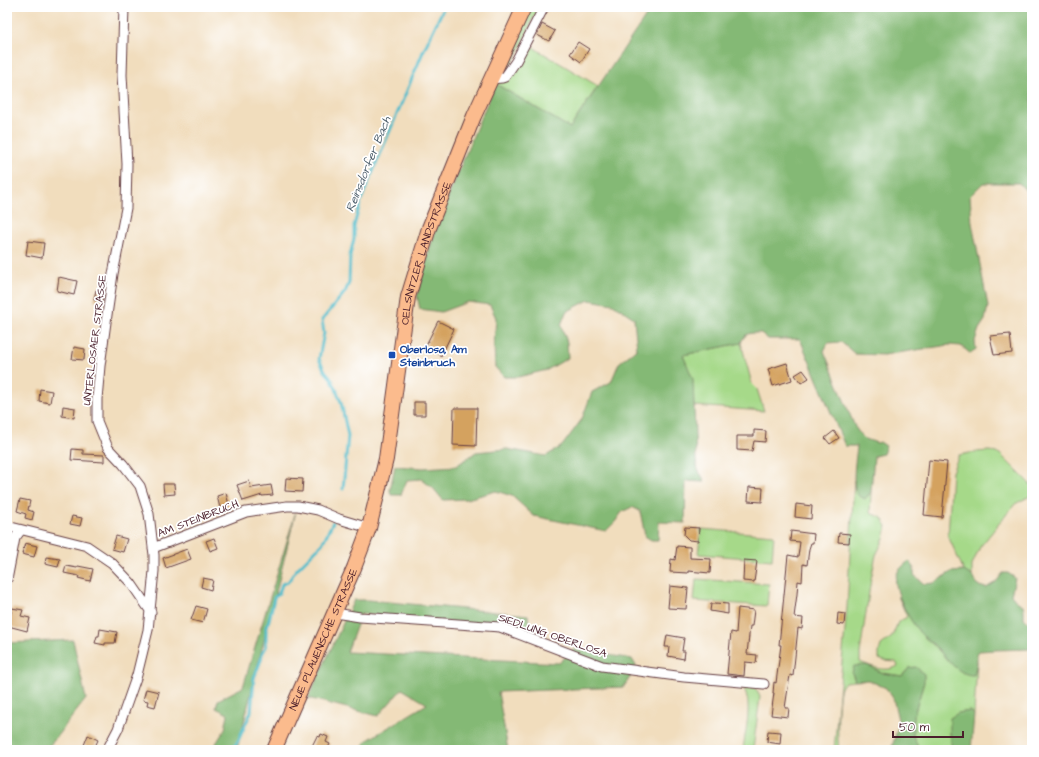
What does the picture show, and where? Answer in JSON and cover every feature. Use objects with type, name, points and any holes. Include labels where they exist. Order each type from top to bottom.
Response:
[{"type":"main road","name":"OELSNITZER LANDSTRASSE","points":[[369,528],[386,459],[406,309],[412,282],[434,214],[459,150],[524,7]]},
{"type":"main road","name":"NEUE PLAUENSCHE STRASSE","points":[[274,750],[335,613],[369,528]]},
{"type":"street","name":"UNTERLOSAER STRASSE","points":[[107,750],[118,729],[137,675],[148,630],[154,571],[149,514],[140,486],[108,448],[97,421],[100,366],[113,274],[126,208],[127,164],[122,75],[124,7]]},
{"type":"street","points":[[490,79],[506,77],[544,7]]},
{"type":"street","name":"AM STEINBRUCH","points":[[153,548],[246,512],[287,506],[298,506],[318,510],[338,519],[369,528]]},
{"type":"street","points":[[7,526],[87,546],[112,563],[130,583],[150,612]]},
{"type":"street","points":[[7,580],[15,538],[21,530]]},
{"type":"street","name":"SIEDLUNG OBERLOSA","points":[[335,613],[360,617],[500,627],[602,666],[684,677],[764,684]]},
{"type":"green space","points":[[532,7],[541,7],[531,22],[514,60],[505,70],[501,72]]},
{"type":"green space","points":[[652,7],[1032,7],[1032,199],[1019,183],[983,183],[970,196],[972,223],[988,306],[985,320],[979,329],[975,341],[976,349],[971,354],[961,346],[949,345],[884,355],[855,354],[841,342],[828,343],[824,351],[855,427],[863,438],[877,443],[880,442],[886,446],[883,454],[874,456],[871,492],[865,499],[859,496],[856,492],[854,480],[857,446],[845,446],[800,339],[768,339],[761,333],[746,335],[741,343],[683,355],[693,379],[696,460],[698,470],[704,482],[686,481],[685,523],[659,522],[658,540],[651,540],[645,536],[640,511],[632,507],[622,512],[606,531],[534,516],[512,496],[496,491],[467,499],[443,500],[433,488],[421,479],[407,480],[401,495],[391,495],[390,490],[395,466],[423,468],[456,466],[476,452],[507,449],[546,456],[562,446],[582,419],[592,392],[611,382],[619,363],[637,349],[634,318],[613,304],[589,300],[566,312],[561,325],[567,342],[568,358],[547,370],[518,377],[504,377],[495,367],[494,345],[496,318],[490,305],[468,302],[441,312],[420,309],[417,296],[435,229],[496,84],[570,128]]},
{"type":"green space","points":[[531,46],[598,86],[570,128],[496,84],[515,74]]},
{"type":"green space","points":[[741,343],[752,384],[757,389],[764,411],[694,406],[683,355]]},
{"type":"green space","points":[[990,451],[1000,454],[1032,486],[1032,495],[1015,504],[980,547],[972,565],[972,576],[964,571],[948,536],[952,472],[959,455]]},
{"type":"green space","points":[[854,480],[855,489],[865,499],[871,492],[870,512],[881,517],[887,526],[884,539],[876,555],[871,579],[860,662],[884,669],[898,666],[896,662],[879,659],[879,652],[881,645],[892,637],[898,622],[907,617],[898,596],[911,620],[922,635],[936,647],[948,661],[974,675],[977,662],[974,715],[970,711],[958,713],[950,732],[952,750],[920,750],[913,736],[914,715],[924,682],[909,668],[902,676],[882,673],[867,665],[852,673],[855,681],[845,682],[841,688],[838,718],[839,750],[834,750],[847,607]]},
{"type":"green space","points":[[296,511],[237,750],[212,750],[225,729],[228,714],[216,708],[218,700],[243,687]]},
{"type":"green space","points":[[701,529],[774,535],[772,560],[698,554]]},
{"type":"green space","points":[[909,561],[914,567],[914,575],[924,584],[934,583],[951,572],[964,571],[972,576],[979,586],[986,588],[996,582],[1003,573],[1008,573],[1015,578],[1011,595],[1016,601],[1023,605],[1024,618],[1032,626],[1032,649],[979,651],[977,654],[974,675],[958,669],[922,635],[913,624],[904,608],[897,591],[896,577],[899,570]]},
{"type":"green space","points":[[696,579],[769,584],[767,606],[694,601]]},
{"type":"green space","points":[[354,600],[368,600],[528,615],[529,629],[361,614],[347,652],[559,663],[574,649],[632,659],[636,666],[624,687],[498,692],[508,750],[362,750],[366,741],[427,704],[402,689],[378,716],[308,698]]},
{"type":"green space","points":[[73,640],[86,699],[46,750],[7,750],[7,643]]},
{"type":"green space","points":[[867,665],[882,673],[902,676],[909,668],[916,667],[924,674],[924,682],[914,715],[913,736],[920,750],[891,750],[899,724],[893,698],[886,688],[868,680],[855,681],[852,673],[854,666]]},
{"type":"green space","points":[[742,685],[754,688],[760,697],[753,750],[743,750],[748,717],[748,700]]},
{"type":"green space","points":[[970,711],[974,715],[971,750],[952,750],[950,718],[958,713]]},
{"type":"building","points":[[542,24],[555,31],[549,41],[537,35]]},
{"type":"building","points":[[578,42],[589,49],[581,62],[570,54]]},
{"type":"building","points":[[28,241],[44,243],[42,258],[26,255]]},
{"type":"building","points":[[59,277],[77,281],[74,295],[57,291]]},
{"type":"building","points":[[96,290],[104,291],[102,302],[94,300]]},
{"type":"building","points":[[438,321],[454,329],[441,356],[425,347]]},
{"type":"building","points":[[1010,334],[1012,353],[994,355],[990,336]]},
{"type":"building","points":[[74,347],[85,349],[84,360],[72,359]]},
{"type":"building","points":[[787,363],[792,380],[773,386],[768,369]]},
{"type":"building","points":[[803,370],[809,378],[801,383],[795,375]]},
{"type":"building","points":[[40,389],[52,391],[50,403],[39,401]]},
{"type":"building","points":[[414,402],[425,402],[425,415],[414,415]]},
{"type":"building","points":[[63,406],[75,408],[74,418],[62,416]]},
{"type":"building","points":[[454,408],[477,408],[476,446],[453,445]]},
{"type":"building","points":[[754,430],[766,431],[765,442],[754,441],[752,451],[737,450],[737,436],[754,436]]},
{"type":"building","points":[[834,431],[839,438],[830,444],[825,438]]},
{"type":"building","points":[[72,449],[83,450],[83,454],[104,455],[104,462],[71,460]]},
{"type":"building","points":[[929,460],[947,462],[942,517],[924,515]]},
{"type":"building","points":[[286,478],[303,479],[302,492],[285,491]]},
{"type":"building","points":[[249,481],[251,488],[271,485],[273,495],[262,495],[243,501],[237,485]]},
{"type":"building","points":[[163,484],[174,484],[175,494],[164,495]]},
{"type":"building","points":[[749,487],[763,488],[762,502],[748,501]]},
{"type":"building","points":[[226,493],[229,505],[220,508],[217,496]]},
{"type":"building","points":[[20,499],[30,501],[28,510],[34,512],[32,520],[25,518],[26,514],[17,511]]},
{"type":"building","points":[[796,504],[812,506],[811,519],[795,517]]},
{"type":"building","points":[[72,516],[82,518],[80,526],[70,524]]},
{"type":"building","points":[[685,527],[699,528],[698,541],[689,540],[684,535]]},
{"type":"building","points":[[791,531],[814,534],[813,543],[811,543],[809,549],[807,565],[803,564],[802,582],[798,581],[794,617],[803,618],[802,629],[798,628],[793,676],[790,675],[785,708],[789,708],[788,717],[771,715],[774,682],[776,683],[781,645],[779,645],[788,555],[798,557],[800,542],[790,541]]},
{"type":"building","points":[[839,533],[850,534],[849,543],[838,542]]},
{"type":"building","points":[[116,536],[127,539],[123,552],[112,549]]},
{"type":"building","points":[[214,538],[218,548],[210,551],[206,541]]},
{"type":"building","points":[[25,543],[37,546],[34,557],[22,554]]},
{"type":"building","points":[[677,546],[690,547],[690,558],[711,559],[710,573],[688,571],[688,573],[670,572],[671,559],[675,560]]},
{"type":"building","points":[[187,549],[191,559],[166,568],[163,558]]},
{"type":"building","points":[[46,557],[60,559],[58,567],[45,564]]},
{"type":"building","points":[[744,560],[757,561],[754,582],[743,581]]},
{"type":"building","points":[[66,566],[77,568],[78,566],[93,569],[90,581],[78,578],[79,576],[64,573]]},
{"type":"building","points":[[203,578],[213,580],[211,590],[201,587]]},
{"type":"building","points":[[670,586],[688,588],[686,609],[668,608]]},
{"type":"building","points":[[711,604],[728,604],[728,614],[710,611]]},
{"type":"building","points":[[196,606],[207,609],[203,623],[191,620]]},
{"type":"building","points":[[12,608],[23,610],[21,616],[30,618],[27,631],[8,626]]},
{"type":"building","points":[[738,608],[754,610],[752,626],[750,626],[747,654],[757,655],[756,663],[745,662],[744,676],[727,674],[731,632],[736,633]]},
{"type":"building","points":[[838,613],[845,614],[844,625],[837,624]]},
{"type":"building","points":[[100,629],[117,632],[115,643],[105,643],[105,645],[95,643],[97,636],[99,636]]},
{"type":"building","points":[[667,635],[684,638],[682,651],[685,651],[684,659],[668,656],[669,647],[665,647]]},
{"type":"building","points":[[146,689],[159,692],[155,707],[147,705],[148,701],[143,700]]},
{"type":"building","points":[[768,731],[781,732],[780,744],[767,742]]},
{"type":"building","points":[[321,734],[328,737],[326,742],[330,744],[327,750],[316,750],[311,748],[317,736],[320,737]]},
{"type":"building","points":[[88,735],[98,740],[94,749],[84,745]]},
{"type":"waterway","name":"Reinsdorfer Bach","points":[[343,489],[348,436],[341,402],[331,378],[325,371],[319,359],[324,333],[322,320],[345,292],[349,283],[350,255],[354,239],[354,226],[361,200],[423,52],[444,7]]},
{"type":"waterway","name":"Reinsdorfer Bach","points":[[232,750],[238,741],[251,712],[254,678],[262,654],[266,647],[266,627],[274,598],[279,593],[282,584],[288,582],[296,570],[322,544],[333,522]]},
{"type":"place","name":"Oberlosa, Am Steinbruch","points":[[392,355]]}]
